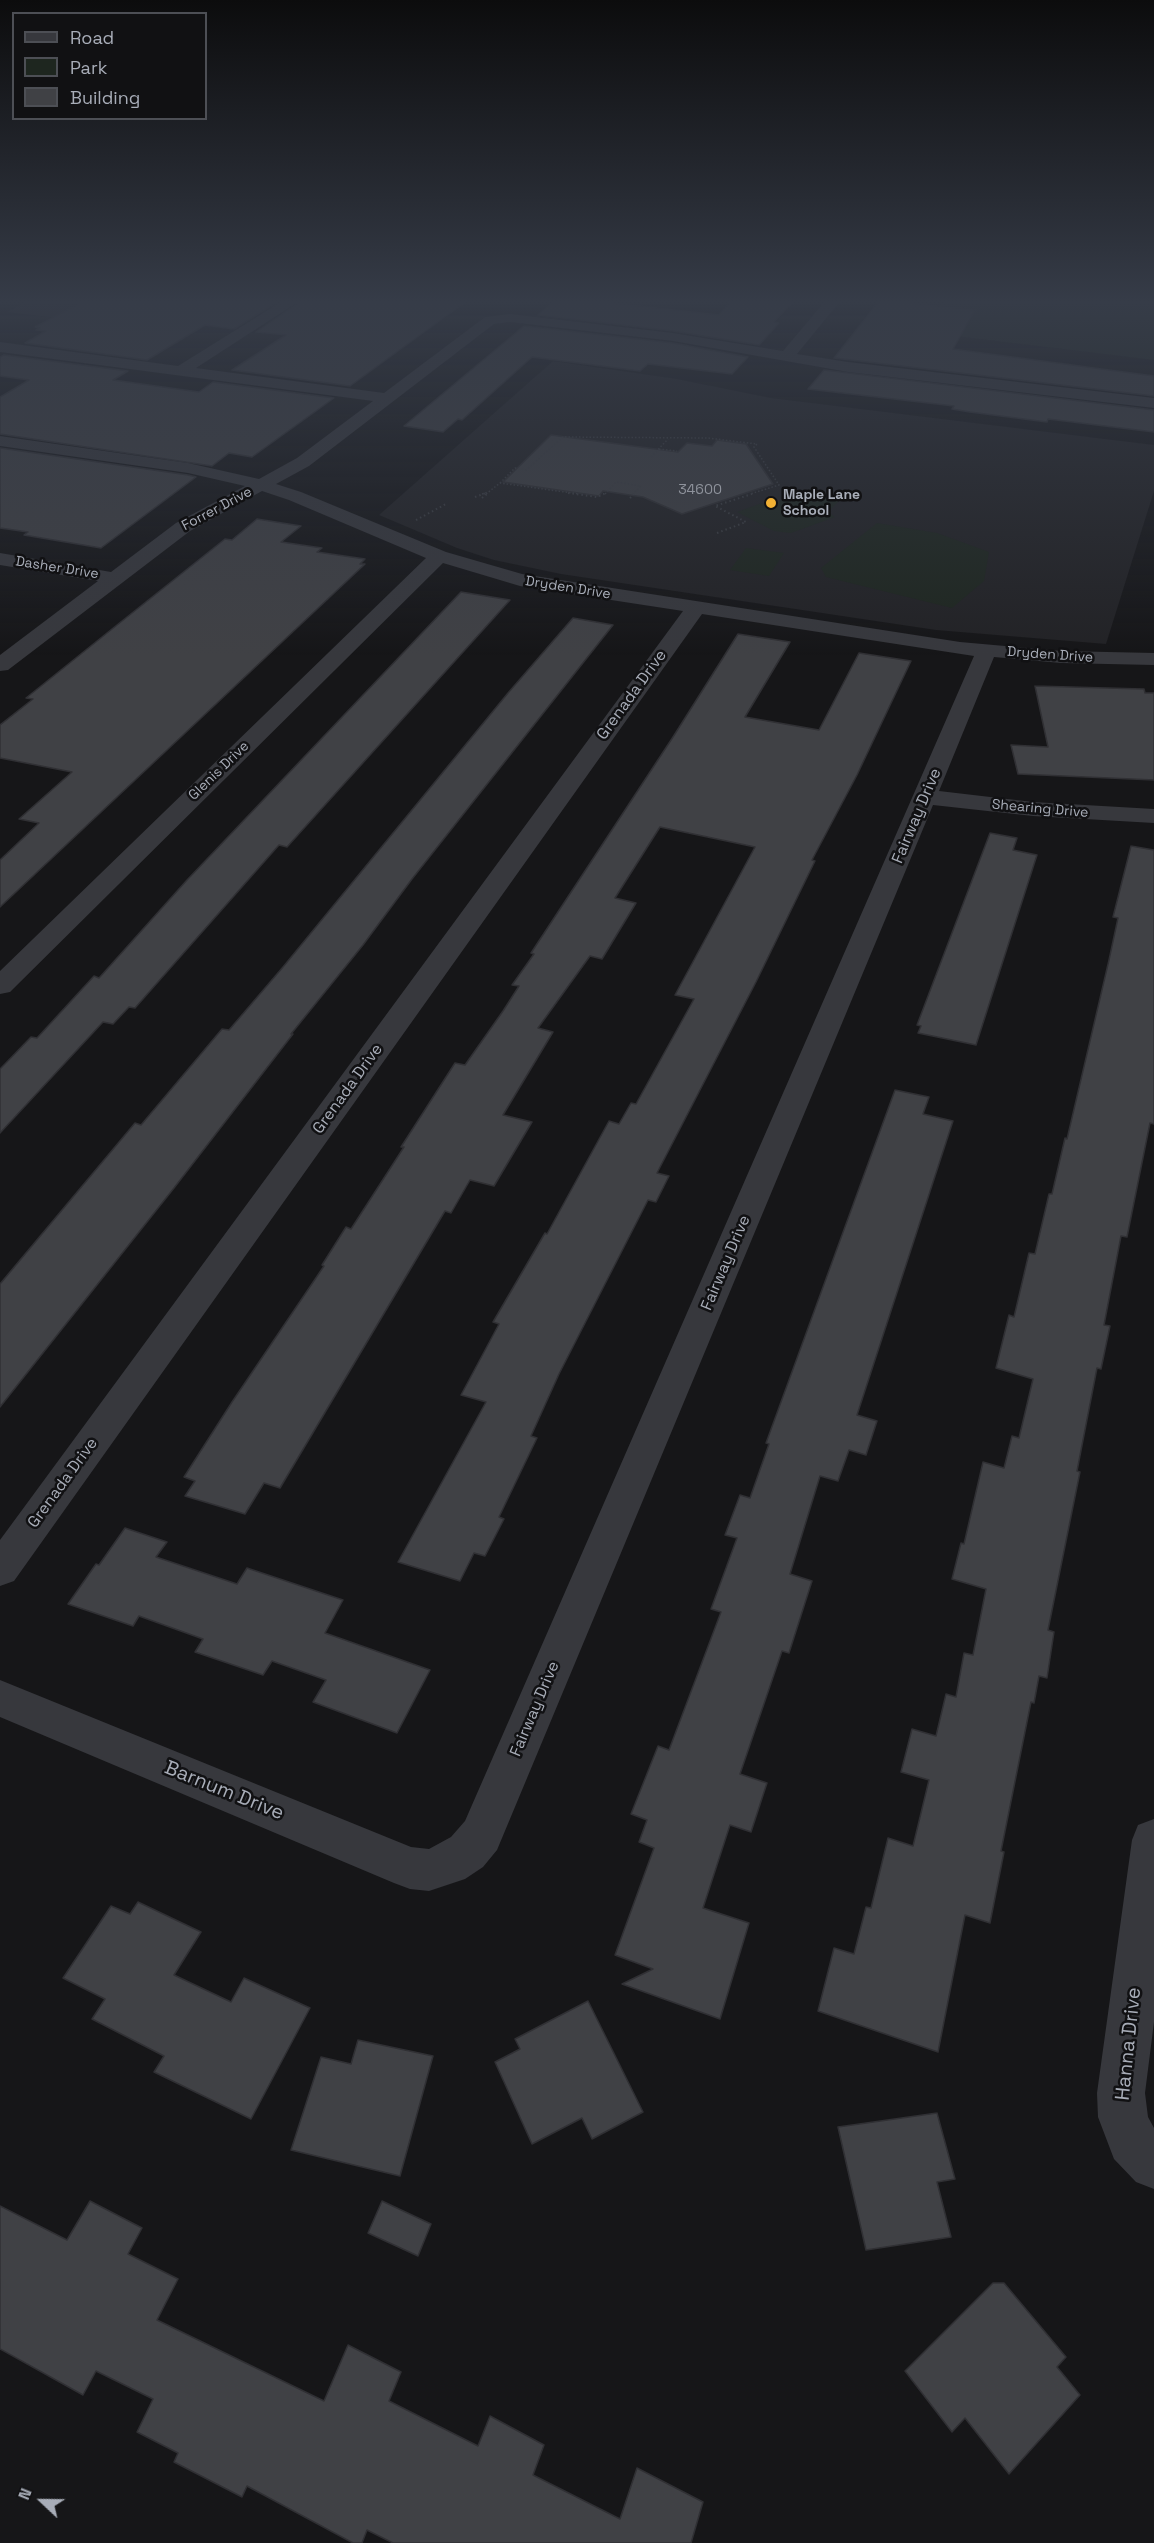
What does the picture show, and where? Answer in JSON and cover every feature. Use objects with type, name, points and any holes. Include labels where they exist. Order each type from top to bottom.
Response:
[{"type":"street","name":"Forrer Drive","points":[[0,665],[195,519],[303,462],[360,419]]},
{"type":"street","name":"Dryden Drive","points":[[0,441],[188,468],[263,485],[439,556],[520,580],[987,650],[1061,657],[1154,659]]},
{"type":"street","name":"Glenis Drive","points":[[0,986],[439,556]]},
{"type":"street","name":"Dasher Drive","points":[[0,559],[114,578]]},
{"type":"street","name":"Grenada Drive","points":[[0,1570],[696,608]]},
{"type":"street","name":"Fairway Drive","points":[[449,1864],[467,1852],[481,1835],[987,650]]},
{"type":"street","name":"Shearing Drive","points":[[926,796],[1033,809],[1154,816]]},
{"type":"street","name":"Barnum Drive","points":[[0,1698],[410,1868],[429,1870],[449,1864]]},
{"type":"street","name":"Hanna Drive","points":[[1143,2152],[1123,2116],[1120,2093],[1154,1840]]},
{"type":"path","points":[[482,498],[515,468],[526,470],[563,437],[718,438],[757,444],[754,447],[779,485],[715,506],[746,522],[717,533]]},
{"type":"path","points":[[651,457],[668,439]]},
{"type":"path","points":[[658,448],[676,451]]},
{"type":"path","points":[[500,483],[597,497],[603,496],[616,482],[641,486]]},
{"type":"path","points":[[630,498],[644,482]]},
{"type":"path","points":[[475,497],[490,492]]},
{"type":"path","points":[[411,522],[446,505]]},
{"type":"shaded area","name":"Maple Lane School","points":[[488,419],[939,419],[1154,445],[1154,491],[1106,644],[936,630],[561,574],[494,560],[457,548],[379,515]]},
{"type":"green space","points":[[792,497],[816,502],[820,497],[839,501],[828,512],[835,517],[791,533],[774,531],[737,512],[762,503],[767,505]]},
{"type":"green space","points":[[877,523],[937,533],[989,552],[984,581],[952,608],[826,577],[821,568]]},
{"type":"green space","points":[[746,548],[784,553],[769,576],[730,570]]},
{"type":"building","points":[[0,419],[305,419],[252,457],[229,453],[212,466],[0,434]]},
{"type":"building","points":[[413,419],[463,419],[458,419],[443,432],[404,426]]},
{"type":"building","points":[[1021,419],[1154,419],[1154,432],[1048,419],[1047,422]]},
{"type":"building","points":[[551,435],[678,452],[687,443],[712,446],[717,440],[746,444],[773,484],[682,514],[643,497],[603,491],[599,496],[503,482]]},
{"type":"building","points":[[0,448],[196,477],[101,548],[24,535],[28,532],[0,528]]},
{"type":"building","points":[[257,519],[301,526],[281,542],[322,548],[317,552],[365,559],[360,564],[365,564],[0,907],[0,860],[39,823],[19,819],[72,772],[0,758],[0,725],[33,699],[26,698],[112,629],[225,539],[232,540]]},
{"type":"building","points":[[461,592],[510,600],[287,847],[279,845],[135,1008],[129,1007],[113,1024],[103,1022],[0,1133],[0,1069],[31,1037],[37,1038],[94,976],[99,978],[187,880]]},
{"type":"building","points":[[573,618],[613,625],[291,1034],[293,1034],[174,1188],[0,1407],[0,1284],[135,1123],[141,1125],[222,1029],[229,1030],[508,693]]},
{"type":"building","points":[[738,634],[790,642],[745,717],[819,730],[859,653],[911,661],[857,775],[812,860],[815,861],[756,982],[657,1173],[669,1176],[656,1202],[648,1200],[559,1374],[531,1436],[537,1438],[499,1517],[504,1519],[485,1556],[474,1553],[460,1581],[398,1562],[486,1402],[461,1395],[499,1324],[493,1322],[545,1233],[547,1234],[609,1121],[619,1124],[631,1103],[636,1104],[694,999],[675,995],[755,847],[660,827],[615,898],[636,903],[602,959],[590,956],[538,1028],[553,1032],[503,1115],[532,1122],[494,1186],[470,1180],[451,1213],[445,1211],[280,1488],[264,1483],[245,1514],[185,1496],[195,1481],[184,1477],[232,1402],[324,1266],[322,1265],[346,1227],[351,1229],[455,1063],[465,1065],[503,1011],[519,986],[512,985],[534,954],[531,953]]},
{"type":"building","points":[[1035,686],[1144,689],[1145,693],[1154,693],[1154,780],[1018,774],[1011,745],[1048,747]]},
{"type":"building","points":[[990,833],[1017,838],[1013,850],[1037,855],[976,1045],[918,1033],[921,1026],[917,1025]]},
{"type":"building","points":[[1131,846],[1154,850],[1154,1124],[1150,1123],[1127,1237],[1121,1236],[1104,1325],[1110,1326],[1101,1369],[1097,1368],[1077,1471],[1080,1472],[1048,1630],[1054,1632],[1047,1678],[1039,1676],[1034,1703],[1031,1702],[1001,1851],[1004,1852],[990,1923],[965,1915],[938,2052],[818,2011],[834,1948],[854,1954],[866,1907],[871,1908],[888,1838],[913,1846],[929,1780],[901,1772],[912,1729],[936,1736],[946,1694],[956,1697],[964,1653],[973,1655],[986,1589],[952,1579],[961,1543],[964,1544],[983,1462],[1004,1468],[1012,1436],[1019,1438],[1033,1379],[996,1368],[1009,1315],[1014,1317],[1029,1253],[1035,1254],[1049,1194],[1052,1194],[1065,1138],[1067,1139],[1109,960],[1118,918],[1113,917]]},
{"type":"building","points":[[895,1090],[929,1097],[923,1114],[953,1121],[857,1415],[877,1421],[866,1455],[849,1450],[838,1481],[820,1476],[790,1574],[812,1581],[789,1653],[782,1651],[740,1774],[767,1783],[751,1832],[730,1825],[703,1908],[749,1923],[720,2019],[622,1984],[653,1969],[615,1955],[654,1848],[639,1842],[647,1820],[631,1814],[658,1746],[669,1750],[721,1612],[711,1609],[737,1538],[725,1535],[740,1495],[750,1498],[769,1444],[766,1443]]},
{"type":"building","points":[[125,1528],[167,1542],[156,1557],[237,1584],[247,1568],[343,1600],[325,1633],[430,1670],[397,1733],[313,1702],[326,1680],[272,1661],[263,1675],[195,1652],[203,1639],[139,1616],[133,1626],[68,1604]]},
{"type":"building","points":[[138,1902],[201,1932],[174,1975],[231,2002],[244,1978],[310,2008],[251,2119],[154,2072],[164,2056],[92,2019],[105,1999],[63,1978],[111,1906],[130,1914]]},
{"type":"building","points":[[588,2001],[643,2112],[592,2139],[582,2118],[532,2144],[495,2062],[520,2049],[515,2039]]},
{"type":"building","points":[[358,2040],[433,2056],[400,2176],[291,2150],[321,2057],[351,2064]]},
{"type":"building","points":[[937,2113],[955,2179],[937,2182],[951,2237],[866,2250],[838,2127]]},
{"type":"building","points":[[90,2201],[142,2228],[128,2254],[178,2279],[157,2320],[324,2401],[348,2345],[401,2372],[389,2401],[478,2446],[490,2416],[544,2445],[533,2475],[620,2519],[637,2468],[703,2502],[691,2543],[393,2543],[367,2530],[362,2543],[353,2543],[247,2486],[242,2497],[174,2462],[178,2453],[137,2432],[153,2399],[96,2371],[83,2395],[0,2349],[0,2206],[67,2240]]},
{"type":"building","points":[[382,2201],[431,2224],[418,2256],[368,2233]]},
{"type":"building","points":[[993,2283],[1004,2283],[1066,2357],[1057,2367],[1080,2395],[1009,2474],[965,2418],[952,2432],[905,2371]]},
{"type":"place","name":"Maple Lane School","points":[[771,503]]}]
